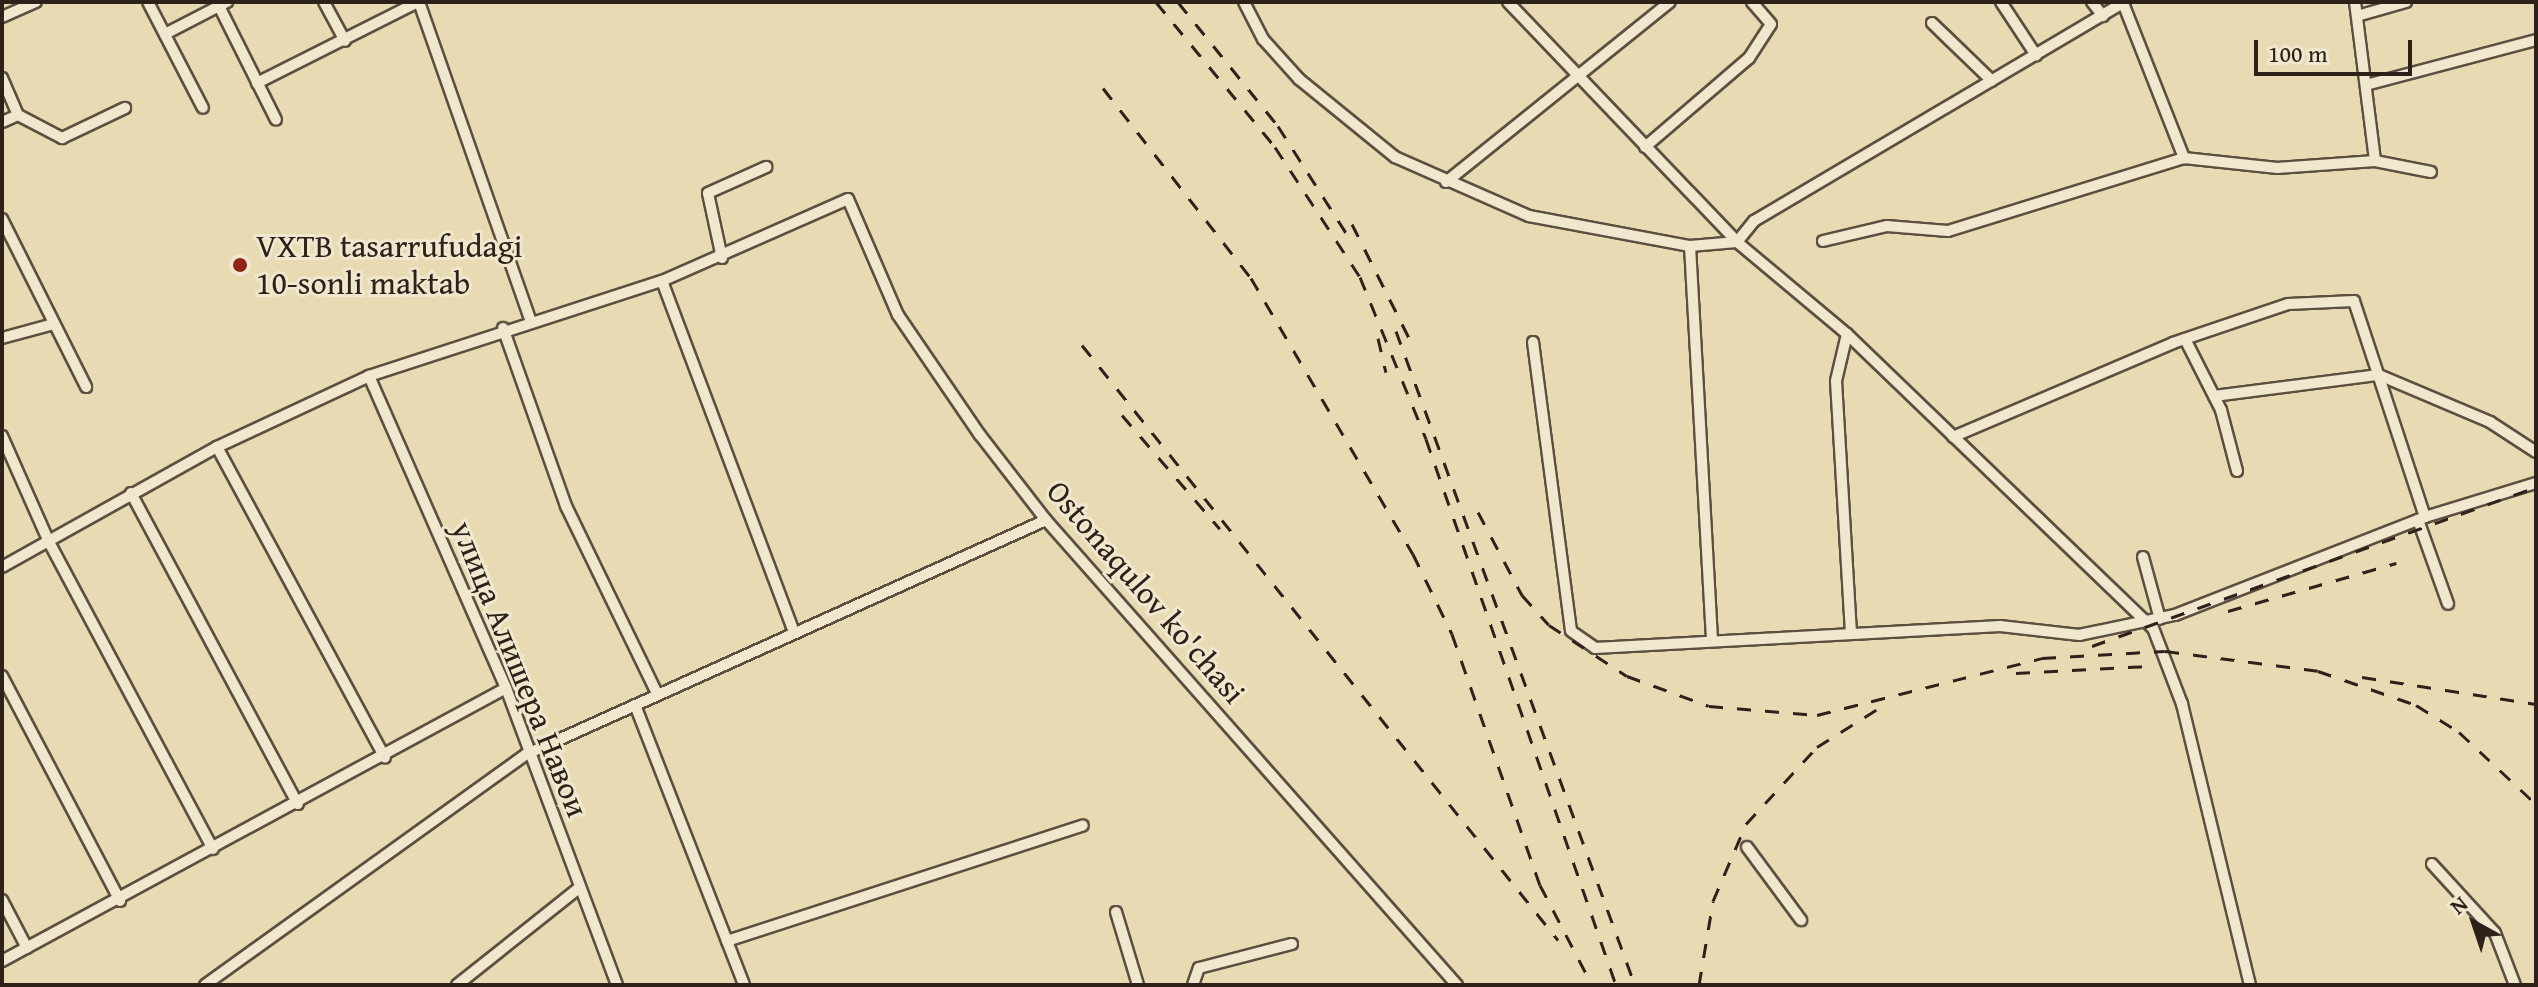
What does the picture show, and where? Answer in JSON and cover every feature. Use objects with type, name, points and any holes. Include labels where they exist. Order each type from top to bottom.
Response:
[{"type":"street","points":[[2,17],[36,2]]},
{"type":"street","points":[[148,2],[203,108]]},
{"type":"street","points":[[324,2],[345,41]]},
{"type":"street","points":[[257,83],[419,2],[530,319]]},
{"type":"street","points":[[1244,2],[1263,39],[1299,79],[1373,144],[1446,182],[1529,216],[1690,246],[1737,242],[1754,221],[2124,3],[2184,158]]},
{"type":"street","points":[[1508,2],[1737,242],[1847,334],[2148,623],[2182,704],[2250,985]]},
{"type":"street","points":[[1446,182],[1670,2]]},
{"type":"street","points":[[1645,147],[1749,58],[1771,24],[1752,2]]},
{"type":"street","points":[[2001,2],[2036,55]]},
{"type":"street","points":[[2092,2],[2103,16]]},
{"type":"street","points":[[2355,2],[2375,161]]},
{"type":"street","points":[[2357,16],[2406,2]]},
{"type":"street","points":[[165,34],[223,4],[276,120]]},
{"type":"street","points":[[1932,23],[1992,81]]},
{"type":"street","points":[[2366,85],[2536,40]]},
{"type":"street","points":[[2,78],[18,115]]},
{"type":"street","points":[[2,122],[18,115],[36,118],[62,138],[125,108]]},
{"type":"street","points":[[1823,241],[1887,226],[1948,231],[2184,158],[2277,168],[2375,161],[2431,172]]},
{"type":"street","points":[[2,567],[217,447],[369,376],[503,328],[662,281],[722,258],[708,193],[766,167]]},
{"type":"street","name":"Ostonaqulov ko'chasi","points":[[722,258],[848,199],[898,315],[1046,520],[1457,985]]},
{"type":"street","points":[[2,219],[86,387]]},
{"type":"street","points":[[1690,246],[1712,639]]},
{"type":"street","points":[[662,281],[794,632]]},
{"type":"street","points":[[1953,437],[2185,339],[2288,304],[2354,301],[2448,604]]},
{"type":"street","points":[[2,338],[54,324]]},
{"type":"street","points":[[503,328],[566,506],[657,693]]},
{"type":"street","points":[[1847,334],[1837,412],[1851,630]]},
{"type":"street","points":[[2185,339],[2214,396],[2237,471]]},
{"type":"street","points":[[1533,342],[1571,631],[1595,648],[1851,630],[2000,626],[2064,636],[2148,623],[2421,519],[2536,483]]},
{"type":"street","points":[[2214,396],[2379,375],[2490,422],[2536,452]]},
{"type":"street","name":"улица Алишера Навои","points":[[369,376],[506,688],[527,754],[617,985]]},
{"type":"street","points":[[2,436],[49,542],[213,849]]},
{"type":"street","points":[[217,447],[385,758]]},
{"type":"street","points":[[131,493],[298,804]]},
{"type":"street","points":[[205,985],[527,754],[1046,520]]},
{"type":"street","points":[[2143,557],[2160,619]]},
{"type":"street","points":[[2,676],[120,901]]},
{"type":"street","points":[[2,961],[385,758],[506,688]]},
{"type":"street","points":[[635,705],[744,985]]},
{"type":"street","points":[[727,941],[1083,825]]},
{"type":"street","points":[[1747,847],[1801,920]]},
{"type":"street","points":[[2432,864],[2495,933],[2515,985]]},
{"type":"street","points":[[457,985],[580,887]]},
{"type":"street","points":[[2,900],[27,948]]},
{"type":"street","points":[[1116,912],[1138,985]]},
{"type":"street","points":[[1193,985],[1199,968],[1292,944]]},
{"type":"railway","points":[[1156,2],[1275,147],[1360,277],[1426,439],[1616,985]]},
{"type":"railway","points":[[1178,2],[1278,126],[1352,242]]},
{"type":"railway","points":[[1103,88],[1251,278],[1413,554],[1452,634],[1540,885],[1592,985]]},
{"type":"railway","points":[[1352,224],[1411,342]]},
{"type":"railway","points":[[1396,331],[1635,985]]},
{"type":"railway","points":[[1378,338],[1386,372]]},
{"type":"railway","points":[[1082,345],[1558,940]]},
{"type":"railway","points":[[1122,415],[1220,529]]},
{"type":"railway","points":[[2092,646],[2536,487]]},
{"type":"railway","points":[[1478,512],[1522,595],[1549,625],[1627,676],[1709,706],[1817,715],[2042,658],[2165,651],[2318,671],[2416,705],[2459,732],[2536,804]]},
{"type":"railway","points":[[2228,611],[2396,563]]},
{"type":"railway","points":[[2016,673],[2148,666]]},
{"type":"railway","points":[[2362,677],[2536,704]]},
{"type":"railway","points":[[1699,985],[1713,901],[1746,824],[1817,747],[1876,710]]},
{"type":"place","name":"VXTB tasarrufudagi 10-sonli maktab","points":[[240,265]]}]
